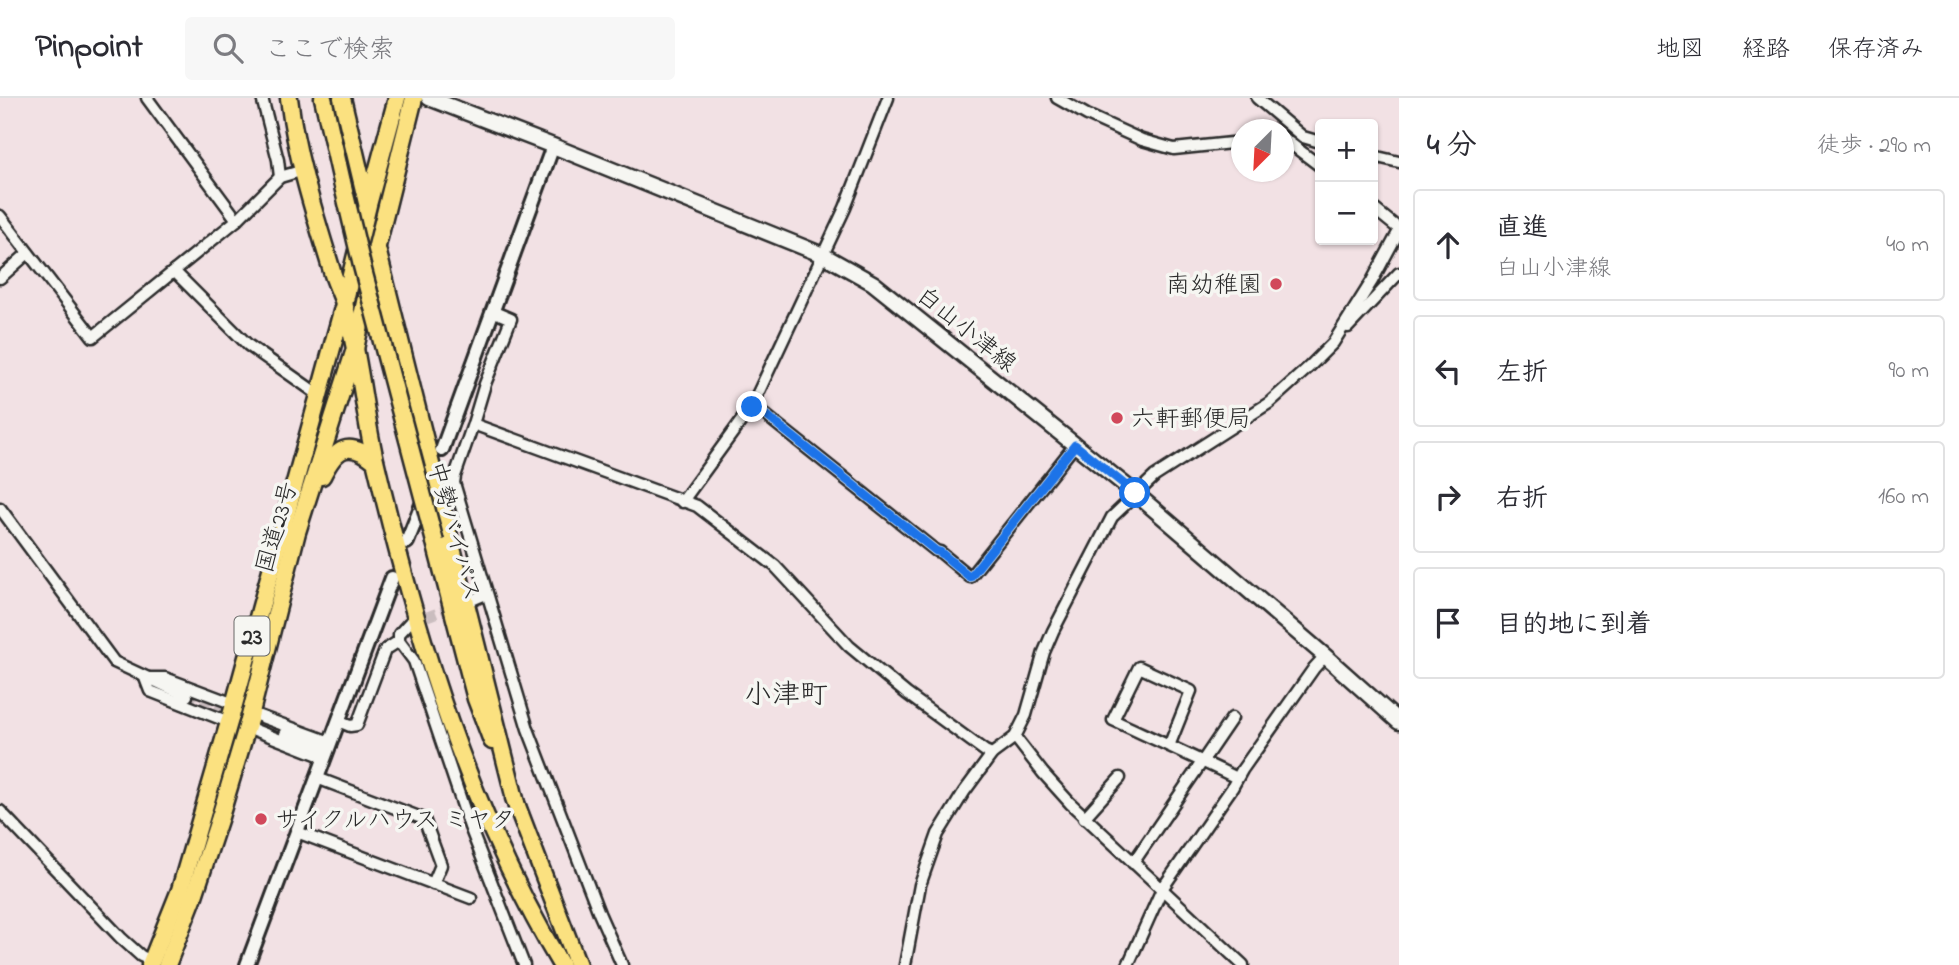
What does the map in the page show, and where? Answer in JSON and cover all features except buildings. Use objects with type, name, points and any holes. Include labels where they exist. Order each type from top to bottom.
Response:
[{"type":"highway","name":"23","points":[[289,98],[304,170],[355,349],[375,461],[408,595],[443,706],[484,813],[561,965]]},
{"type":"highway","name":"中勢バイパス","points":[[323,98],[362,266],[476,699],[578,965]]},
{"type":"highway","name":"23","points":[[342,98],[517,807]]},
{"type":"highway","name":"国道23号","points":[[156,964],[229,722],[326,372],[397,98]]},
{"type":"highway","name":"国道23号","points":[[156,964],[203,870],[249,720],[297,532],[355,349],[377,246],[414,98]]},
{"type":"highway","name":"23","points":[[326,372],[335,303],[332,271]]},
{"type":"highway","points":[[297,532],[332,457],[344,450],[356,449],[375,461]]},
{"type":"main road","name":"白山小津線","points":[[429,98],[823,255],[873,283],[1135,493],[1399,722]]},
{"type":"street","points":[[147,98],[237,220]]},
{"type":"street","points":[[262,98],[280,177]]},
{"type":"street","points":[[682,502],[752,407],[845,208],[888,98]]},
{"type":"street","points":[[1057,98],[1142,140],[1174,149],[1231,143]]},
{"type":"street","points":[[1257,98],[1303,137],[1315,141]]},
{"type":"street","points":[[442,450],[554,146]]},
{"type":"street","points":[[1294,146],[1315,162]]},
{"type":"street","points":[[1378,157],[1399,162]]},
{"type":"street","points":[[0,216],[93,337],[237,220],[280,177],[304,170]]},
{"type":"street","points":[[1333,343],[1372,281],[1399,230],[1378,212]]},
{"type":"street","points":[[0,278],[28,253]]},
{"type":"street","points":[[174,271],[248,345],[319,395]]},
{"type":"street","points":[[905,965],[920,885],[932,848],[964,792],[992,754],[1015,737],[1026,715],[1044,653],[1074,587],[1112,517],[1135,493],[1174,463],[1269,403],[1333,343],[1399,272]]},
{"type":"street","points":[[492,311],[511,319],[485,384],[454,484],[528,729],[599,913],[622,965]]},
{"type":"street","points":[[752,407],[758,409],[970,577],[1075,445]]},
{"type":"street","points":[[473,424],[697,506],[775,566],[849,646],[907,694],[992,754]]},
{"type":"street","points":[[407,542],[427,492]]},
{"type":"street","points":[[0,508],[114,662],[187,696]]},
{"type":"street","points":[[247,965],[392,578]]},
{"type":"street","points":[[472,600],[486,594]]},
{"type":"street","points":[[409,624],[399,634],[399,640],[414,661],[470,827],[524,965]]},
{"type":"street","points":[[338,721],[350,726],[357,725],[385,650],[399,640]]},
{"type":"street","points":[[1128,965],[1162,889],[1237,778],[1325,656]]},
{"type":"street","points":[[1168,746],[1191,691],[1139,667],[1113,720],[1168,746],[1203,761],[1237,778]]},
{"type":"street","points":[[145,678],[165,678],[234,704]]},
{"type":"street","points":[[145,678],[150,691],[229,722]]},
{"type":"street","points":[[1133,863],[1232,718]]},
{"type":"street","points":[[249,720],[327,750]]},
{"type":"street","points":[[249,720],[327,750]]},
{"type":"street","points":[[285,734],[327,750]]},
{"type":"street","points":[[1015,737],[1084,818],[1243,965]]},
{"type":"street","points":[[317,778],[424,819],[440,865],[433,884]]},
{"type":"street","points":[[1084,818],[1120,778]]},
{"type":"street","points":[[0,811],[121,938],[141,956],[156,964]]},
{"type":"street","points":[[297,832],[471,898]]},
{"type":"tunnel","points":[[413,622],[455,606]]},
{"type":"tunnel","points":[[187,696],[285,734]]},
{"type":"place","name":"南幼稚園","points":[[1276,284]]},
{"type":"place","name":"六軒郵便局","points":[[1117,418]]},
{"type":"place","name":"サイクルハウス ミヤタ","points":[[261,819]]},
{"type":"district","name":"小津町","points":[[786,693]]},
{"type":"route","points":[[752,407],[758,409],[970,577],[1075,445],[1135,493]]}]
